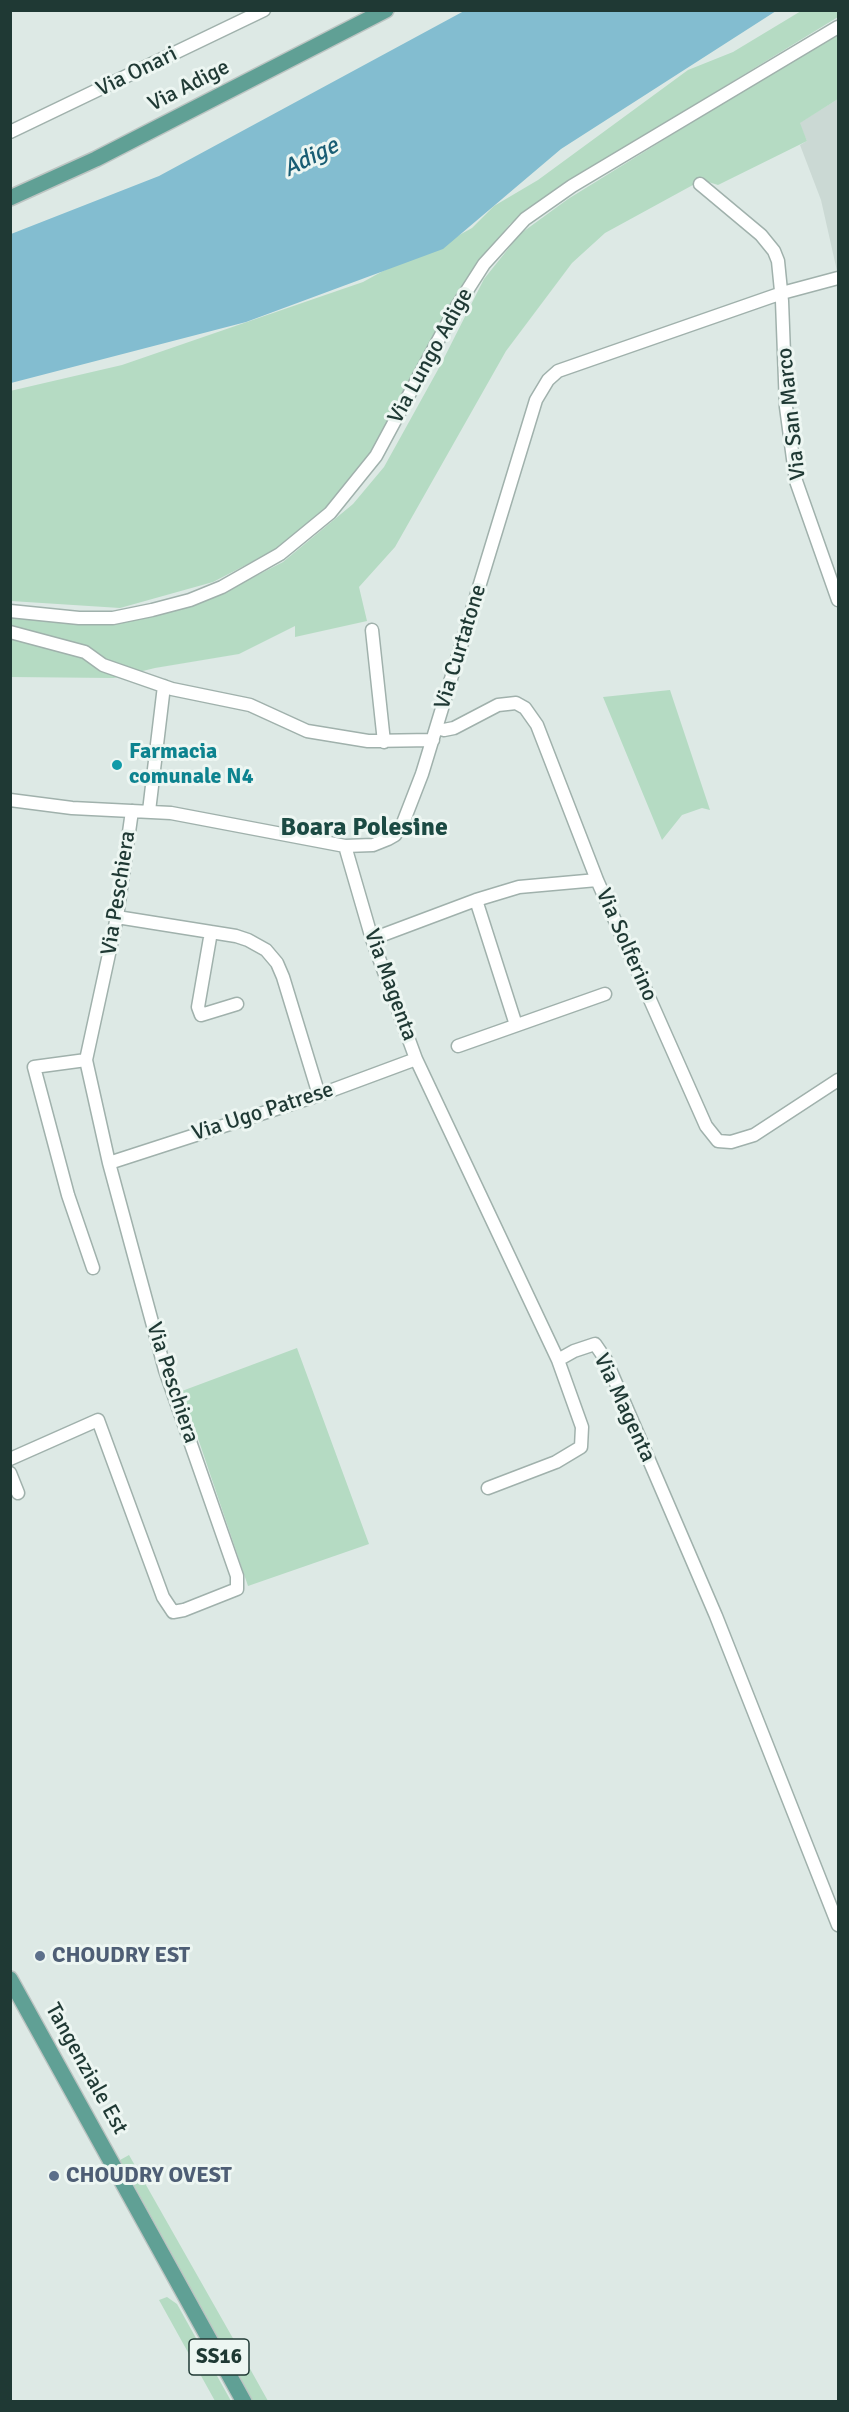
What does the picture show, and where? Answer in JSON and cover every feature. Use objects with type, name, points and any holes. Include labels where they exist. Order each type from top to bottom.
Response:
[{"type":"main road","name":"Via Adige","points":[[10,198],[96,159],[386,10]]},
{"type":"main road","name":"Tangenziale Est","points":[[10,1979],[244,2402]]},
{"type":"street","name":"Via Onari","points":[[10,132],[264,10]]},
{"type":"street","name":"Via Lungo Adige","points":[[10,612],[79,618],[113,618],[152,610],[190,600],[222,588],[280,554],[330,513],[376,456],[454,311],[484,264],[525,219],[572,186],[838,27]]},
{"type":"street","name":"Via San Marco","points":[[700,184],[768,244],[778,261],[782,294],[786,407],[796,480],[838,600]]},
{"type":"street","name":"Via Curtatone","points":[[10,800],[72,808],[149,811],[212,820],[345,846],[373,845],[388,839],[399,829],[411,805],[541,388],[558,371],[782,294],[838,278]]},
{"type":"street","points":[[372,630],[384,742]]},
{"type":"street","points":[[10,632],[85,652],[103,665],[164,686],[250,705],[307,731],[384,742],[435,734]]},
{"type":"street","points":[[149,811],[164,686]]},
{"type":"street","name":"Via Solferino","points":[[435,734],[498,705],[509,703],[525,708],[537,725],[597,879],[706,1126],[718,1141],[731,1142],[754,1135],[838,1080]]},
{"type":"street","name":"Via Peschiera","points":[[10,1459],[98,1420],[164,1597],[173,1612],[184,1610],[237,1589],[237,1576],[165,1370],[109,1163],[86,1060],[117,917],[132,811]]},
{"type":"street","name":"Via Magenta","points":[[345,846],[372,939],[417,1059],[558,1360],[574,1351],[595,1344],[606,1360],[716,1616],[838,1925]]},
{"type":"street","points":[[372,939],[476,900],[519,887],[597,879]]},
{"type":"street","points":[[476,900],[516,1025]]},
{"type":"street","points":[[117,917],[248,940],[266,950],[277,963],[284,977],[320,1095]]},
{"type":"street","points":[[211,932],[198,1007],[201,1015],[237,1004]]},
{"type":"street","points":[[458,1046],[605,994]]},
{"type":"street","name":"Via Ugo Patrese","points":[[109,1163],[320,1095],[417,1059]]},
{"type":"street","points":[[86,1060],[34,1067],[68,1195],[93,1268]]},
{"type":"street","points":[[488,1488],[556,1462],[581,1447],[582,1427],[558,1360]]},
{"type":"street","points":[[10,1473],[18,1493]]},
{"type":"shaded area","points":[[838,99],[837,271],[821,200],[800,145],[807,141],[799,123]]},
{"type":"green space","points":[[801,11],[838,11],[838,17],[560,187],[510,224],[472,272],[373,459],[343,494],[275,550],[213,582],[120,608],[11,601],[10,391],[122,365],[363,282],[443,244],[472,228],[494,206],[538,180],[688,70],[733,52]]},
{"type":"green space","points":[[838,32],[838,99],[800,123],[807,141],[718,185],[702,180],[605,233],[572,263],[506,351],[395,547],[359,587],[367,621],[295,637],[295,626],[239,654],[155,668],[114,678],[11,677],[10,614],[122,622],[217,596],[283,562],[353,504],[384,467],[440,366],[484,279],[520,234],[568,199]]},
{"type":"green space","points":[[670,690],[710,810],[702,808],[682,815],[662,840],[603,697]]},
{"type":"green space","points":[[297,1348],[369,1544],[248,1586],[182,1391]]},
{"type":"green space","points":[[129,2155],[268,2401],[253,2401],[120,2160]]},
{"type":"green space","points":[[167,2297],[177,2304],[231,2401],[215,2401],[159,2300]]},
{"type":"water","name":"Adige","points":[[464,11],[776,11],[561,149],[443,249],[246,322],[11,383],[11,234],[159,176]]},
{"type":"place","name":"Farmacia comunale N4","points":[[117,765]]},
{"type":"place","name":"CHOUDRY EST","points":[[40,1956]]},
{"type":"place","name":"CHOUDRY OVEST","points":[[54,2176]]},
{"type":"district","name":"Boara Polesine","points":[[364,828]]}]
